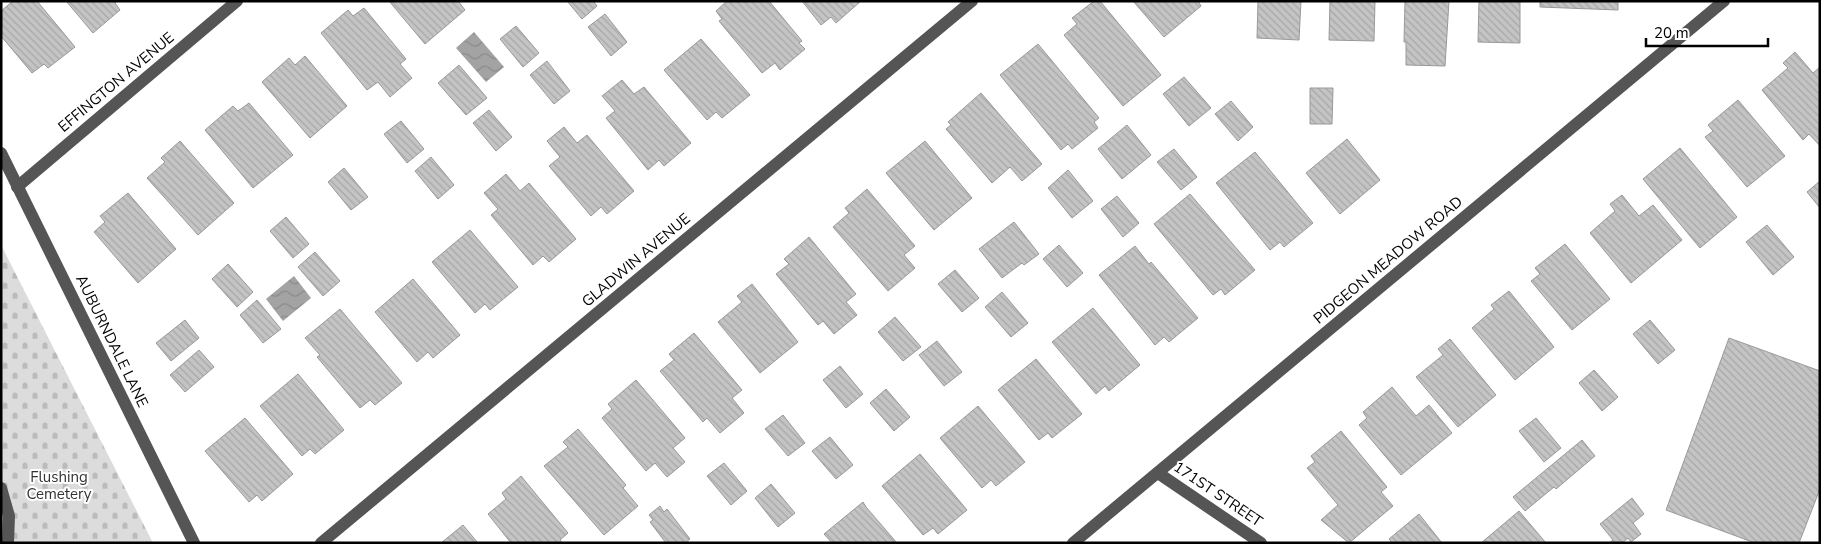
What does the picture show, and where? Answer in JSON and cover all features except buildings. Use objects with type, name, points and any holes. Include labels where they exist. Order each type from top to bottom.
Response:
[{"type":"street","name":"EFFINGTON AVENUE","points":[[17,187],[236,1]]},
{"type":"street","name":"GLADWIN AVENUE","points":[[320,543],[972,1]]},
{"type":"street","name":"PIDGEON MEADOW ROAD","points":[[1073,543],[1724,1]]},
{"type":"street","name":"AUBURNDALE LANE","points":[[1,153],[194,543]]},
{"type":"street","name":"171ST STREET","points":[[1158,473],[1261,543]]},
{"type":"street","points":[[1,488],[9,516],[8,543]]},
{"type":"green space","name":"Flushing Cemetery","points":[[1,245],[153,543],[1,543]]},
{"type":"water","points":[[474,32],[504,67],[486,82],[456,48]]},
{"type":"water","points":[[294,276],[311,298],[283,321],[266,299]]}]
